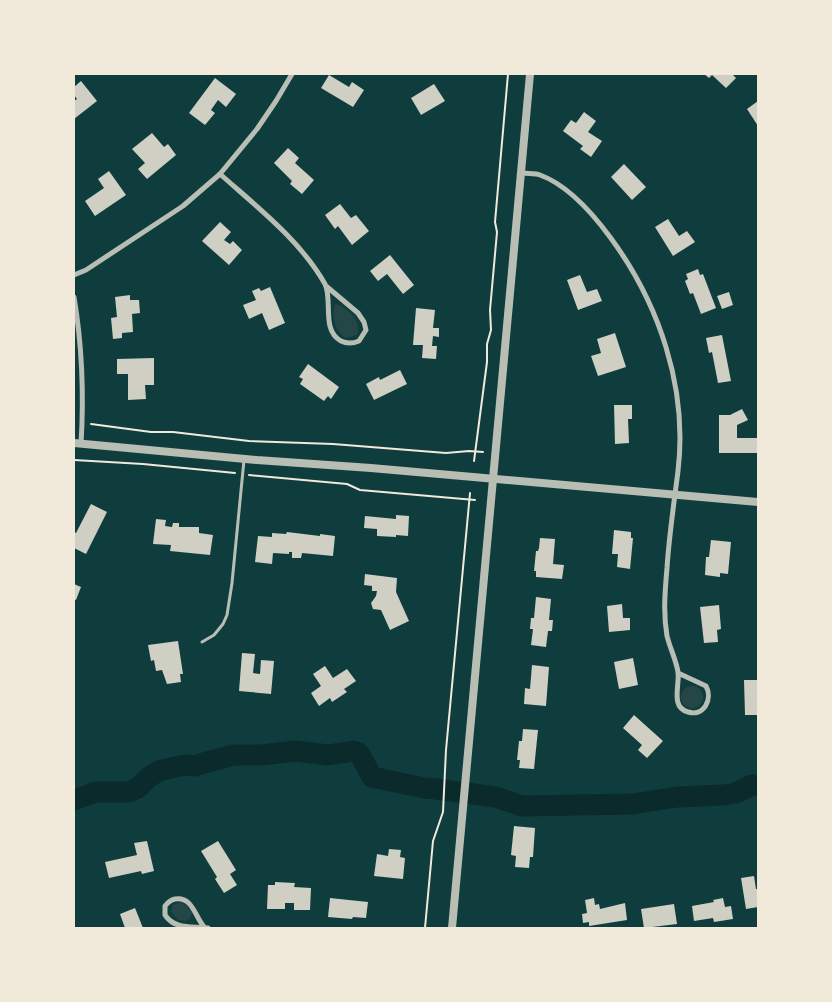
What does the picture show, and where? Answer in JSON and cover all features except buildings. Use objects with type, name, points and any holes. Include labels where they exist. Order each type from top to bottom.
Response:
[{"type":"street","points":[[74,275],[86,270],[183,206],[220,174],[257,130],[292,74]]},
{"type":"street","points":[[452,928],[530,74]]},
{"type":"street","points":[[522,173],[539,175],[551,180],[578,201],[600,224],[631,267],[647,296],[663,336],[676,397],[679,446],[664,603],[667,634],[678,673],[676,697],[680,708],[689,713],[702,710],[706,706],[709,696],[706,686],[678,673]]},
{"type":"street","points":[[220,174],[291,240],[326,286],[362,318],[366,330],[359,341],[346,344],[336,338],[333,333],[326,286]]},
{"type":"street","points":[[74,297],[82,367],[82,415],[77,444],[758,502]]},
{"type":"street","points":[[173,900],[187,901],[194,908],[200,922],[206,928],[173,924],[165,915],[165,906],[173,900]]},
{"type":"lane","points":[[202,642],[214,635],[223,624],[227,615],[244,459]]},
{"type":"path","points":[[474,461],[487,362],[488,338],[491,330],[490,310],[497,232],[495,222],[508,74]]},
{"type":"path","points":[[90,424],[249,441],[333,444],[446,453],[484,452]]},
{"type":"path","points":[[74,460],[124,462],[347,484],[360,490],[475,500]]},
{"type":"path","points":[[425,928],[433,841],[443,812],[446,750],[470,493]]},
{"type":"shaded area","points":[[335,304],[345,308],[356,320],[358,325],[357,335],[347,338],[337,328],[334,318]]},
{"type":"shaded area","points":[[692,686],[700,689],[703,697],[700,705],[692,708],[684,705],[681,697],[684,689]]},
{"type":"shaded area","points":[[181,902],[192,913],[186,921],[178,920],[171,912],[173,905]]},
{"type":"waterway","points":[[74,800],[96,792],[129,792],[139,787],[149,777],[159,771],[175,767],[195,766],[234,755],[262,755],[295,751],[328,755],[353,751],[359,753],[372,777],[424,788],[496,797],[522,806],[633,804],[677,797],[724,795],[736,793],[752,785],[758,785]]}]
